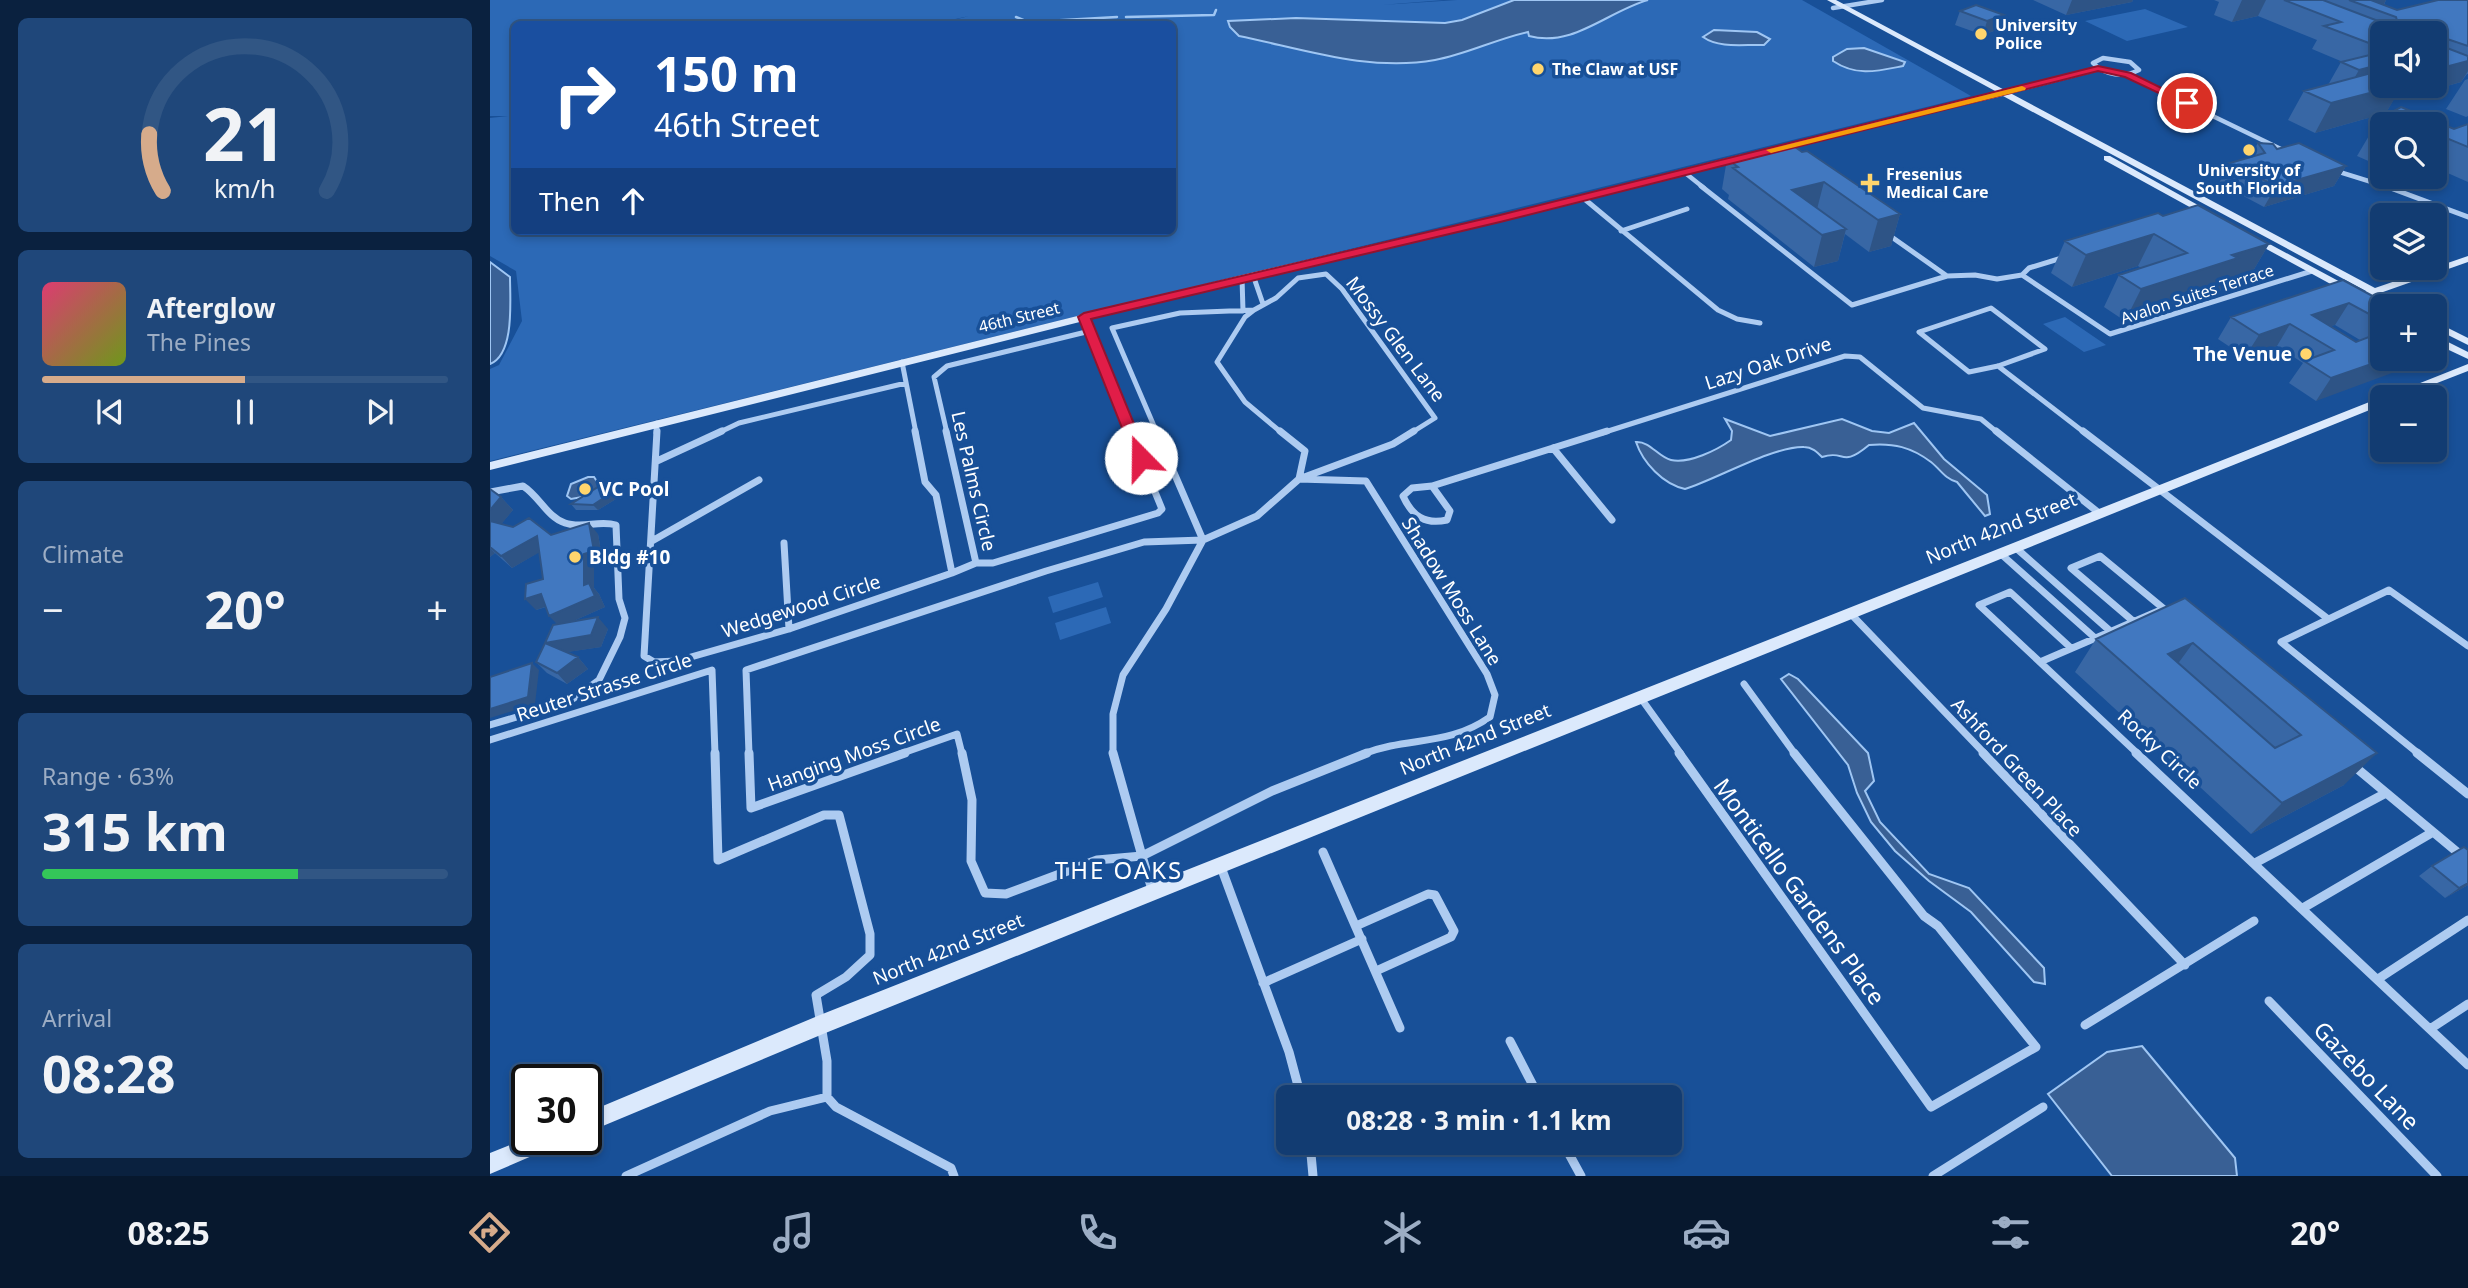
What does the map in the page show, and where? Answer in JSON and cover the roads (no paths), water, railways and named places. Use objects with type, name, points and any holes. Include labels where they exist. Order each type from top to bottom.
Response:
[{"type":"street","points":[[1848,7],[1882,0]]},
{"type":"street","points":[[1831,4],[1861,4]]},
{"type":"street","points":[[1831,4],[1848,7],[2379,294]]},
{"type":"street","points":[[1831,4],[2202,214],[2370,303]]},
{"type":"street","points":[[2098,69],[2095,61],[2117,58],[2138,68],[2137,73],[2128,75]]},
{"type":"street","points":[[2005,93],[2098,69],[2128,75],[2294,155]]},
{"type":"street","name":"46th Street","points":[[490,466],[985,341],[1768,153],[2005,93]]},
{"type":"street","points":[[2325,168],[2371,181],[2468,217]]},
{"type":"street","points":[[1684,172],[1852,304],[1947,276],[1975,275],[1997,279],[2022,275],[2029,268],[2069,256]]},
{"type":"street","points":[[1582,197],[1718,310],[1737,319],[1760,323]]},
{"type":"street","points":[[1621,231],[1687,209]]},
{"type":"street","points":[[2202,214],[2224,216],[2295,248]]},
{"type":"street","points":[[1879,228],[1947,276]]},
{"type":"street","points":[[2360,298],[2468,259]]},
{"type":"street","name":"Avalon Suites Terrace","points":[[2022,275],[2110,334],[2312,271]]},
{"type":"street","name":"Mossy Glen Lane","points":[[1203,540],[1112,328],[1180,313],[1254,310],[1276,298],[1298,278],[1326,274],[1342,289],[1435,418],[1393,444],[1299,479]]},
{"type":"street","points":[[1247,277],[1263,304]]},
{"type":"street","points":[[1240,311],[1247,277]]},
{"type":"street","points":[[1998,366],[2045,349],[1991,308],[1919,332],[1969,372],[1998,366],[2327,618]]},
{"type":"street","points":[[1153,893],[1113,760],[1113,714],[1123,675],[1166,609],[1203,540],[1257,516],[1299,479],[1306,451],[1245,402],[1217,362],[1245,317],[1254,310]]},
{"type":"street","name":"Les Palms Circle","points":[[1084,317],[1161,509],[1158,513],[993,563],[976,563],[934,377],[947,366],[1090,333]]},
{"type":"street","points":[[2447,331],[2468,342]]},
{"type":"street","points":[[985,341],[990,356]]},
{"type":"street","points":[[2447,345],[2468,356]]},
{"type":"street","name":"Lazy Oak Drive","points":[[1432,486],[1845,356],[1860,357],[1923,408],[1981,419],[2099,513]]},
{"type":"street","points":[[902,362],[925,482],[936,495],[952,573]]},
{"type":"street","points":[[2422,385],[2468,367]]},
{"type":"street","points":[[657,461],[739,423],[906,383]]},
{"type":"street","name":"North 42nd Street","points":[[602,1116],[820,1025],[2370,406]]},
{"type":"street","name":"Wedgewood Circle","points":[[657,423],[645,656],[654,662],[677,661],[789,629],[976,563]]},
{"type":"street","points":[[1553,448],[1612,520]]},
{"type":"street","name":"Shadow Moss Lane","points":[[1144,856],[1272,791],[1374,750],[1411,742],[1435,741],[1470,731],[1490,717],[1495,695],[1487,674],[1366,481],[1299,479]]},
{"type":"street","points":[[652,541],[759,480]]},
{"type":"street","points":[[490,492],[523,486],[535,494],[544,509],[562,522],[578,525],[600,522],[616,525],[619,599],[625,618],[620,637],[605,670],[586,692],[570,701],[490,725]]},
{"type":"street","points":[[1432,486],[1450,511],[1447,520],[1434,524],[1419,520],[1408,511],[1402,496],[1412,488],[1432,486]]},
{"type":"street","name":"Hanging Moss Circle","points":[[1144,856],[1097,860],[1006,894],[985,893],[971,872],[969,832],[972,808],[957,734],[751,807],[746,670],[1046,571],[1144,542],[1203,540]]},
{"type":"street","points":[[784,543],[789,629]]},
{"type":"street","points":[[2017,548],[2109,631]]},
{"type":"street","points":[[2001,554],[2094,637]]},
{"type":"street","points":[[2133,621],[2071,568],[2100,556],[2174,617]]},
{"type":"street","points":[[2468,646],[2389,590],[2281,642],[2468,794]]},
{"type":"street","name":"Rocky Circle","points":[[2071,648],[2010,592],[1979,605],[2468,1065]]},
{"type":"street","points":[[2040,662],[2163,608]]},
{"type":"street","name":"Ashford Green Place","points":[[1850,613],[2185,965]]},
{"type":"street","name":"Reuter Strasse Circle","points":[[490,740],[712,670],[718,860],[824,815],[839,815],[870,934],[870,955],[846,977],[816,995],[820,1025]]},
{"type":"street","name":"Monticello Gardens Place","points":[[1639,696],[1931,1107],[2036,1047],[1938,926],[1924,916],[1843,817],[1744,684]]},
{"type":"street","points":[[2344,757],[2468,861]]},
{"type":"street","points":[[2255,863],[2386,793]]},
{"type":"street","points":[[2303,908],[2433,832]]},
{"type":"street","points":[[1324,852],[1400,1028]]},
{"type":"street","points":[[1221,866],[1289,1052],[1298,1085]]},
{"type":"street","points":[[1356,926],[1428,894],[1435,895],[1454,930],[1451,937],[1376,971]]},
{"type":"street","points":[[2378,979],[2468,920]]},
{"type":"street","points":[[2085,1025],[2254,921]]},
{"type":"street","points":[[1263,983],[1362,939]]},
{"type":"street","name":"Gazebo Lane","points":[[2269,1001],[2437,1176]]},
{"type":"street","points":[[2430,1029],[2468,1004]]},
{"type":"street","points":[[820,1025],[827,1061],[827,1097],[836,1107],[951,1168],[954,1176]]},
{"type":"street","points":[[1510,1041],[1533,1085]]},
{"type":"street","points":[[626,1176],[769,1111],[827,1097]]},
{"type":"street","points":[[1933,1176],[2043,1107]]},
{"type":"street","points":[[490,1164],[511,1155]]},
{"type":"street","points":[[1311,1155],[1313,1176]]},
{"type":"street","points":[[1570,1155],[1581,1176]]},
{"type":"waterway","points":[[1126,17],[1214,15],[1216,10]]},
{"type":"waterway","points":[[1016,17],[1026,21]]},
{"type":"waterway","points":[[1046,21],[1117,17]]},
{"type":"place","name":"University Police","points":[[1981,34]]},
{"type":"place","name":"The Claw at USF","points":[[1538,69]]},
{"type":"place","name":"University of South Florida","points":[[2249,150]]},
{"type":"place","name":"Fresenius Medical Care","points":[[1870,183]]},
{"type":"place","name":"The Venue","points":[[2306,354]]},
{"type":"place","name":"VC Pool","points":[[585,489]]},
{"type":"place","name":"Bldg #10","points":[[575,557]]},
{"type":"district","name":"THE OAKS","points":[[1119,869]]}]
